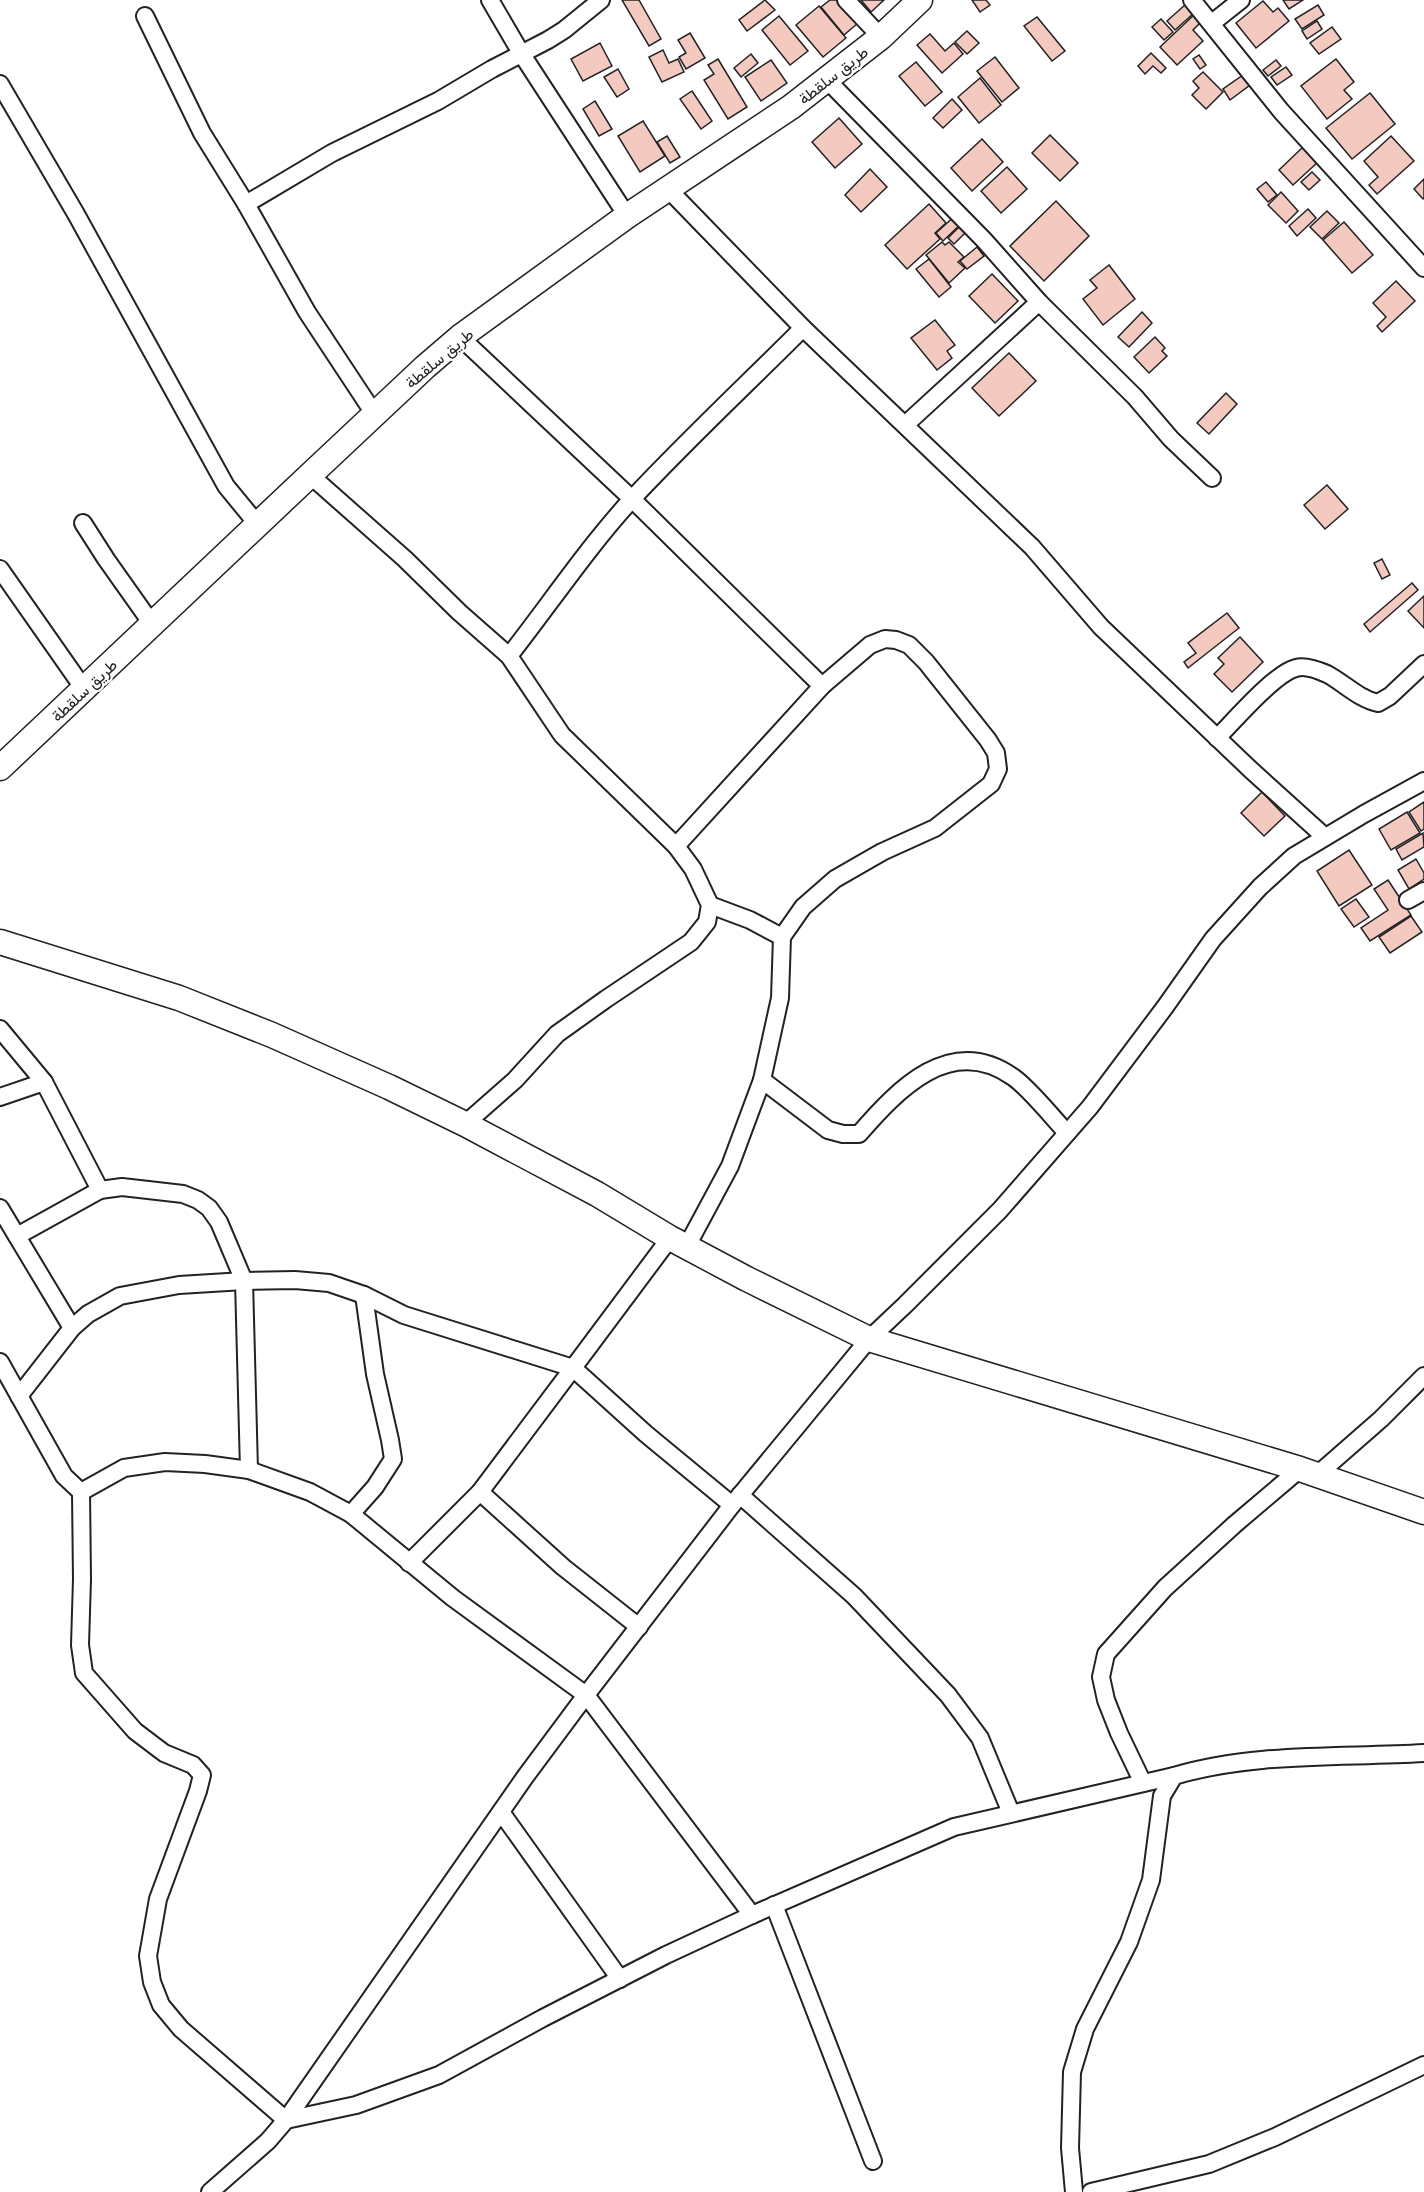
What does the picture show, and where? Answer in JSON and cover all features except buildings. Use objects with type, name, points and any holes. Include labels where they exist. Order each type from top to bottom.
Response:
[{"type":"street","points":[[490,0],[521,53],[627,216]]},
{"type":"street","points":[[246,204],[332,153],[438,101],[564,30],[601,0]]},
{"type":"street","points":[[846,0],[881,37]]},
{"type":"street","name":"طريق سلقطة","points":[[0,768],[310,475],[460,337],[627,216],[828,81],[881,37],[920,0]]},
{"type":"street","points":[[1192,0],[1281,111],[1424,268]]},
{"type":"street","points":[[1212,23],[1241,0]]},
{"type":"street","points":[[145,16],[202,133],[246,204],[307,312],[375,415]]},
{"type":"street","points":[[828,81],[984,240],[1039,302],[1135,397],[1171,439],[1212,478]]},
{"type":"street","points":[[0,84],[76,214],[226,486],[258,525]]},
{"type":"street","points":[[668,189],[803,328],[1032,547],[1101,627],[1325,837]]},
{"type":"street","points":[[904,425],[1039,302]]},
{"type":"street","points":[[509,656],[546,610],[581,559],[632,499],[803,328]]},
{"type":"street","points":[[460,337],[632,499],[822,686]]},
{"type":"street","points":[[310,475],[509,656],[562,735],[676,846],[693,869],[710,905],[707,922],[691,942],[557,1034],[515,1080],[465,1124]]},
{"type":"street","points":[[83,523],[106,560],[152,624]]},
{"type":"street","points":[[0,569],[84,688]]},
{"type":"street","points":[[409,1563],[480,1492],[573,1368],[679,1242],[730,1166],[762,1080],[780,998],[782,937],[803,907],[835,879],[882,852],[935,828],[981,793],[991,784],[998,769],[996,753],[926,662],[909,645],[885,639],[870,645],[822,686],[676,846]]},
{"type":"street","points":[[1217,738],[1280,676],[1295,668],[1308,668],[1326,674],[1370,701],[1378,703],[1390,696],[1424,664]]},
{"type":"street","points":[[210,2192],[268,2141],[286,2120],[501,1812],[586,1695],[736,1500],[869,1339],[993,1218],[1090,1107],[1213,939],[1260,887],[1294,856],[1424,781]]},
{"type":"street","points":[[1408,900],[1424,891]]},
{"type":"street","points":[[710,905],[750,920],[782,937]]},
{"type":"street","points":[[1,942],[178,998],[272,1035],[389,1087],[465,1124],[597,1194],[679,1242],[869,1339],[1309,1472],[1424,1512]]},
{"type":"street","points":[[0,1029],[44,1082],[100,1190]]},
{"type":"street","points":[[762,1080],[828,1130],[843,1134],[859,1134],[900,1091],[917,1077],[940,1065],[987,1062],[1014,1077],[1067,1133]]},
{"type":"street","points":[[0,1097],[44,1082]]},
{"type":"street","points":[[17,1236],[100,1190],[122,1187],[183,1194],[198,1200],[209,1208],[219,1222],[244,1281],[249,1470]]},
{"type":"street","points":[[0,1208],[72,1328]]},
{"type":"street","points":[[19,1396],[72,1328],[88,1314],[120,1296],[179,1286],[244,1281],[295,1280],[329,1283],[363,1295],[404,1315],[573,1368],[646,1434],[736,1500],[854,1596],[948,1695],[980,1738],[1011,1813]]},
{"type":"street","points":[[351,1514],[375,1487],[393,1459],[375,1374],[363,1295]]},
{"type":"street","points":[[0,1362],[64,1476],[81,1492],[80,1645],[84,1673],[135,1731],[164,1753],[193,1765],[202,1775],[158,1899],[148,1956],[152,1983],[161,2005],[181,2029],[286,2120]]},
{"type":"street","points":[[1143,1783],[1106,1700],[1101,1677],[1106,1654],[1166,1588],[1234,1525],[1381,1419],[1424,1376]]},
{"type":"street","points":[[81,1492],[124,1468],[165,1462],[205,1464],[249,1470],[310,1492],[351,1514],[409,1563],[533,1658],[586,1695],[752,1915]]},
{"type":"street","points":[[480,1492],[563,1567],[639,1627]]},
{"type":"street","points":[[286,2120],[356,2105],[439,2075],[620,1979],[752,1915],[954,1827],[1202,1768],[1279,1760],[1424,1753]]},
{"type":"street","points":[[1074,2192],[1070,2148],[1072,2072],[1086,2029],[1130,1942],[1151,1880],[1162,1796],[1174,1776]]},
{"type":"street","points":[[501,1812],[620,1979]]},
{"type":"street","points":[[774,1905],[873,2161]]},
{"type":"street","points":[[1090,2192],[1209,2164],[1275,2137],[1424,2065]]}]
